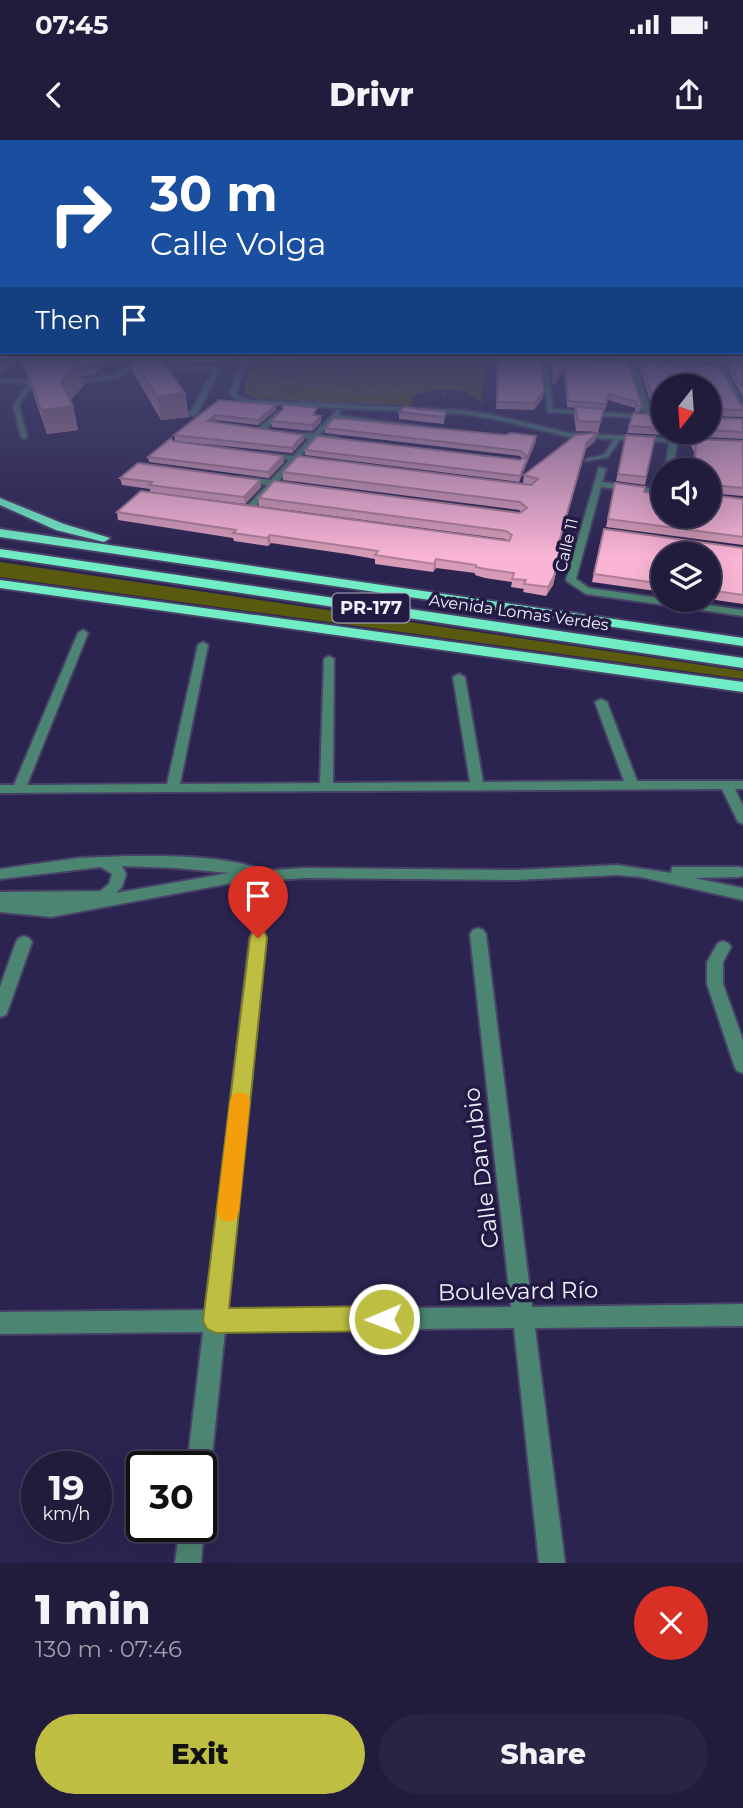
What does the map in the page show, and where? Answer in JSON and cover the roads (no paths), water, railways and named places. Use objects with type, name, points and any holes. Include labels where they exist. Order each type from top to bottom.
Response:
[{"type":"highway","points":[[0,501],[60,527],[190,562]]},
{"type":"highway","name":"Avenida Lomas Verdes","points":[[0,533],[743,642]]},
{"type":"highway","name":"Avenida Lomas Verdes","points":[[0,553],[743,663]]},
{"type":"highway","points":[[0,584],[743,687]]},
{"type":"street","points":[[260,430],[266,424]]},
{"type":"street","points":[[248,510],[326,424]]},
{"type":"street","points":[[396,424],[426,428]]},
{"type":"street","points":[[527,424],[569,435],[651,440]]},
{"type":"street","points":[[249,429],[342,440]]},
{"type":"street","points":[[721,443],[743,444]]},
{"type":"street","points":[[256,454],[323,463]]},
{"type":"street","name":"Calle 11","points":[[602,469],[571,580],[586,591],[743,613]]},
{"type":"street","points":[[235,478],[300,487]]},
{"type":"street","points":[[598,485],[651,491]]},
{"type":"street","points":[[237,508],[262,512]]},
{"type":"street","points":[[585,530],[598,532]]},
{"type":"street","points":[[19,789],[83,634]]},
{"type":"street","points":[[173,788],[203,645]]},
{"type":"street","points":[[326,787],[330,659]]},
{"type":"street","points":[[459,677],[477,786]]},
{"type":"street","points":[[601,702],[632,786]]},
{"type":"street","points":[[726,785],[743,818]]},
{"type":"street","points":[[0,789],[743,785]]},
{"type":"street","points":[[0,874],[55,865],[103,862],[214,865],[264,874]]},
{"type":"street","points":[[103,862],[115,868],[119,874],[115,887],[105,894]]},
{"type":"street","points":[[0,906],[51,911],[264,874],[517,875],[617,870],[641,872],[743,892]]},
{"type":"street","points":[[641,872],[664,870],[707,874],[741,870],[738,879],[743,892]]},
{"type":"street","points":[[0,898],[67,898],[180,888]]},
{"type":"street","name":"Calle Danubio","points":[[478,934],[552,1563]]},
{"type":"street","points":[[201,1451],[258,938]]},
{"type":"street","points":[[0,1010],[24,942]]},
{"type":"street","points":[[723,947],[715,962],[715,984],[743,1065]]},
{"type":"street","name":"Boulevard Río","points":[[0,1323],[743,1315]]},
{"type":"street","points":[[188,1563],[190,1542]]},
{"type":"lane","points":[[21,424],[24,438]]},
{"type":"lane","points":[[588,460],[606,456],[617,439]]}]
